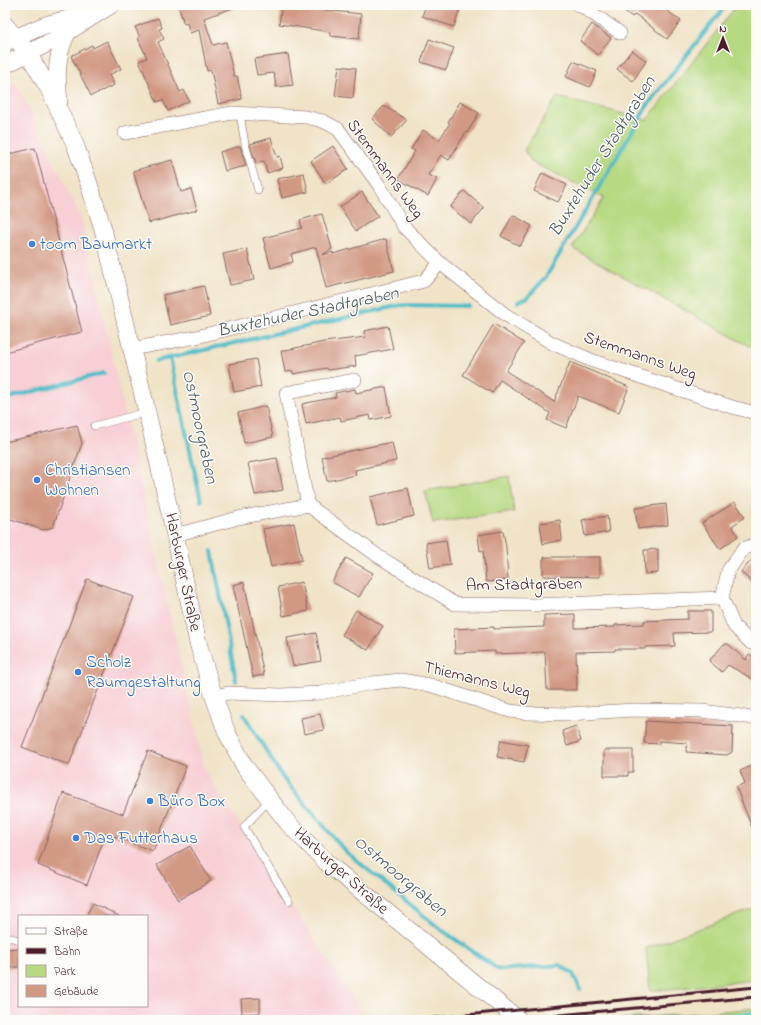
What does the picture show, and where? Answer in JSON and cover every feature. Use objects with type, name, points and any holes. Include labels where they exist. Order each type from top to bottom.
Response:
[{"type":"street","points":[[578,5],[585,8],[620,33]]},
{"type":"street","points":[[5,65],[66,33],[108,7]]},
{"type":"street","points":[[8,35],[108,7]]},
{"type":"street","points":[[60,111],[56,82],[57,69],[61,44],[66,33]]},
{"type":"street","name":"Harburger Straße","points":[[8,35],[28,53],[60,111],[75,144],[103,229],[147,412],[198,643],[214,697],[228,733],[245,768],[288,823],[327,863],[519,1020]]},
{"type":"street","name":"Stemmanns Weg","points":[[125,133],[232,113],[306,117],[323,121],[338,129],[379,185],[404,227],[440,264],[479,292],[506,315],[556,345],[600,363],[732,407],[756,413]]},
{"type":"street","points":[[131,350],[196,337],[424,281],[440,264]]},
{"type":"street","points":[[175,535],[238,518],[308,505],[286,393],[355,380]]},
{"type":"street","name":"Am Stadtgraben","points":[[308,505],[378,556],[455,604],[532,605],[722,598]]},
{"type":"street","points":[[756,544],[743,549],[728,571],[722,598],[734,626],[752,643],[756,644]]},
{"type":"street","name":"Thiemanns Weg","points":[[214,697],[228,693],[281,695],[320,693],[372,683],[400,680],[430,684],[510,711],[527,713],[568,714],[642,710],[702,711],[756,719]]},
{"type":"lane","points":[[240,114],[245,144],[258,190]]},
{"type":"lane","points":[[94,426],[147,412]]},
{"type":"lane","points":[[270,799],[244,828],[289,901]]},
{"type":"lane","points":[[5,936],[18,940]]},
{"type":"shaded area","points":[[17,84],[81,218],[205,771],[362,1013],[287,1020],[5,1020],[5,88]]},
{"type":"green space","points":[[737,5],[756,5],[756,350],[572,248],[604,198],[532,162],[524,150],[557,97],[647,120]]},
{"type":"green space","points":[[509,476],[514,512],[433,523],[425,491]]},
{"type":"green space","points":[[756,908],[756,980],[650,991],[646,948]]},
{"type":"green space","points":[[756,1008],[756,1020],[714,1020],[713,1012]]},
{"type":"green space","points":[[713,1012],[714,1020],[610,1020]]},
{"type":"building","points":[[178,5],[236,5],[236,7],[204,18],[213,45],[226,42],[234,76],[237,76],[242,99],[218,104],[211,70],[207,71],[199,30],[190,33],[187,23],[184,24]]},
{"type":"building","points":[[282,5],[307,5],[316,7],[316,9],[361,14],[359,39],[330,36],[330,32],[279,24]]},
{"type":"building","points":[[426,5],[461,5],[454,27],[422,16]]},
{"type":"building","points":[[617,5],[659,5],[681,21],[667,39],[635,14],[632,17]]},
{"type":"building","points":[[158,18],[162,28],[159,29],[164,39],[158,42],[180,92],[184,90],[189,101],[168,111],[163,100],[157,102],[139,61],[147,58],[135,27]]},
{"type":"building","points":[[592,24],[611,38],[598,55],[580,41]]},
{"type":"building","points":[[429,39],[454,48],[446,70],[421,62]]},
{"type":"building","points":[[107,41],[121,69],[109,75],[114,85],[91,96],[71,56],[92,45],[93,48]]},
{"type":"building","points":[[632,50],[646,61],[633,81],[617,69]]},
{"type":"building","points":[[288,54],[293,85],[276,87],[274,73],[257,75],[254,59]]},
{"type":"building","points":[[573,61],[597,71],[590,87],[566,77]]},
{"type":"building","points":[[339,66],[356,68],[353,98],[335,96]]},
{"type":"building","points":[[460,102],[479,113],[449,160],[441,155],[428,175],[437,179],[428,196],[398,179],[415,151],[411,149],[423,130],[439,140],[450,123],[448,122]]},
{"type":"building","points":[[384,106],[407,120],[391,137],[372,119]]},
{"type":"building","points":[[271,138],[277,157],[280,156],[283,168],[267,173],[264,161],[256,163],[250,144]]},
{"type":"building","points":[[240,146],[246,166],[225,171],[220,152]]},
{"type":"building","points":[[333,146],[348,169],[326,184],[311,161]]},
{"type":"building","name":"toom Baumarkt","points":[[35,148],[82,332],[5,352],[5,155]]},
{"type":"building","points":[[172,160],[181,192],[191,189],[197,210],[149,223],[133,171]]},
{"type":"building","points":[[304,173],[308,192],[282,198],[277,179]]},
{"type":"building","points":[[542,173],[567,185],[558,202],[534,191]]},
{"type":"building","points":[[464,191],[484,208],[471,224],[450,207]]},
{"type":"building","points":[[362,192],[378,216],[356,231],[340,207]]},
{"type":"building","points":[[322,214],[332,249],[322,255],[333,252],[333,254],[386,239],[394,271],[326,288],[316,247],[291,254],[293,262],[271,268],[263,238],[302,228],[300,220]]},
{"type":"building","points":[[513,215],[532,226],[520,246],[501,236]]},
{"type":"building","points":[[247,249],[254,280],[230,285],[223,254]]},
{"type":"building","points":[[204,286],[210,316],[170,325],[163,295]]},
{"type":"building","points":[[494,324],[524,343],[506,371],[554,402],[570,362],[629,387],[619,412],[578,396],[566,428],[547,420],[550,413],[500,380],[492,393],[463,375]]},
{"type":"building","points":[[388,326],[393,349],[355,356],[356,366],[328,370],[327,368],[293,374],[293,371],[285,372],[281,351],[324,342],[366,337],[364,331]]},
{"type":"building","points":[[256,359],[261,387],[234,392],[229,364]]},
{"type":"building","points":[[386,387],[391,416],[371,420],[370,415],[341,421],[340,417],[306,424],[302,404],[336,397],[335,393],[355,389],[356,393]]},
{"type":"building","points":[[266,406],[273,437],[244,443],[238,413]]},
{"type":"building","name":"Christiansen Wohnen","points":[[77,425],[82,443],[53,527],[43,530],[5,517],[5,442]]},
{"type":"building","points":[[392,442],[396,461],[355,470],[356,475],[327,481],[322,457]]},
{"type":"building","points":[[277,458],[283,490],[255,495],[248,463]]},
{"type":"building","points":[[408,488],[414,516],[377,525],[370,497]]},
{"type":"building","points":[[735,502],[745,517],[732,526],[738,536],[720,549],[702,523]]},
{"type":"building","points":[[666,504],[668,525],[638,529],[635,508]]},
{"type":"building","points":[[607,516],[609,532],[585,536],[582,520]]},
{"type":"building","points":[[560,520],[562,540],[543,544],[540,523]]},
{"type":"building","points":[[294,523],[302,560],[271,567],[263,529]]},
{"type":"building","points":[[503,531],[506,547],[508,580],[486,582],[483,550],[480,551],[478,535]]},
{"type":"building","points":[[446,540],[450,565],[430,568],[426,543]]},
{"type":"building","points":[[658,549],[658,573],[645,574],[644,550]]},
{"type":"building","points":[[756,555],[756,586],[741,572]]},
{"type":"building","points":[[544,557],[600,557],[600,577],[543,576]]},
{"type":"building","points":[[346,558],[373,573],[359,597],[332,582]]},
{"type":"building","name":"Scholz Raumgestaltung","points":[[87,579],[134,597],[69,765],[22,747]]},
{"type":"building","points":[[244,582],[264,675],[253,677],[233,585]]},
{"type":"building","points":[[302,582],[308,611],[283,616],[278,587]]},
{"type":"building","points":[[356,610],[383,626],[368,650],[342,635]]},
{"type":"building","points":[[688,611],[711,611],[711,632],[674,633],[675,646],[645,647],[645,649],[615,649],[615,651],[576,652],[577,690],[547,690],[545,652],[495,654],[495,651],[455,653],[454,629],[544,627],[544,615],[575,614],[575,628],[615,627],[615,625],[644,624],[644,621],[688,619]]},
{"type":"building","points":[[316,633],[321,661],[293,666],[287,638]]},
{"type":"building","points":[[724,644],[728,644],[746,660],[749,654],[756,659],[756,681],[728,665],[722,672],[709,661]]},
{"type":"building","points":[[320,714],[324,730],[304,734],[301,718]]},
{"type":"building","points":[[646,721],[733,726],[732,752],[727,755],[686,752],[687,743],[659,741],[659,744],[644,743]]},
{"type":"building","points":[[576,726],[581,741],[567,746],[562,731]]},
{"type":"building","points":[[501,740],[528,745],[524,762],[497,757]]},
{"type":"building","points":[[604,750],[633,750],[633,772],[628,772],[628,776],[604,776]]},
{"type":"building","points":[[148,751],[186,766],[153,851],[106,833],[87,885],[38,865],[63,793],[123,814]]},
{"type":"building","points":[[756,764],[755,835],[736,787],[745,783],[740,771]]},
{"type":"building","points":[[190,846],[211,881],[178,900],[157,865]]},
{"type":"building","points":[[93,903],[117,915],[87,915]]},
{"type":"building","points":[[18,948],[18,967],[5,968],[5,949]]},
{"type":"building","points":[[260,998],[260,1013],[242,1014],[241,999]]},
{"type":"waterway","name":"Buxtehuder Stadtgraben","points":[[518,302],[528,297],[546,277],[647,106],[726,5]]},
{"type":"waterway","name":"Buxtehuder Stadtgraben","points":[[156,361],[401,305],[468,306]]},
{"type":"waterway","name":"Ostmoorgraben","points":[[170,358],[201,501]]},
{"type":"waterway","name":"Buxtehuder Stadtgraben","points":[[5,399],[104,373]]},
{"type":"waterway","name":"Ostmoorgraben","points":[[212,551],[236,681]]},
{"type":"waterway","name":"Ostmoorgraben","points":[[244,715],[283,778],[345,851],[439,928],[499,970],[560,965],[573,974],[580,989]]},
{"type":"waterway","points":[[685,1020],[756,1013]]},
{"type":"railway","points":[[414,1020],[756,987]]},
{"type":"railway","points":[[504,1020],[756,997]]},
{"type":"place","name":"toom Baumarkt","points":[[32,244]]},
{"type":"place","name":"Christiansen Wohnen","points":[[37,480]]},
{"type":"place","name":"Scholz Raumgestaltung","points":[[78,672]]},
{"type":"place","name":"Büro Box","points":[[150,801]]},
{"type":"place","name":"Das Futterhaus","points":[[76,838]]}]
